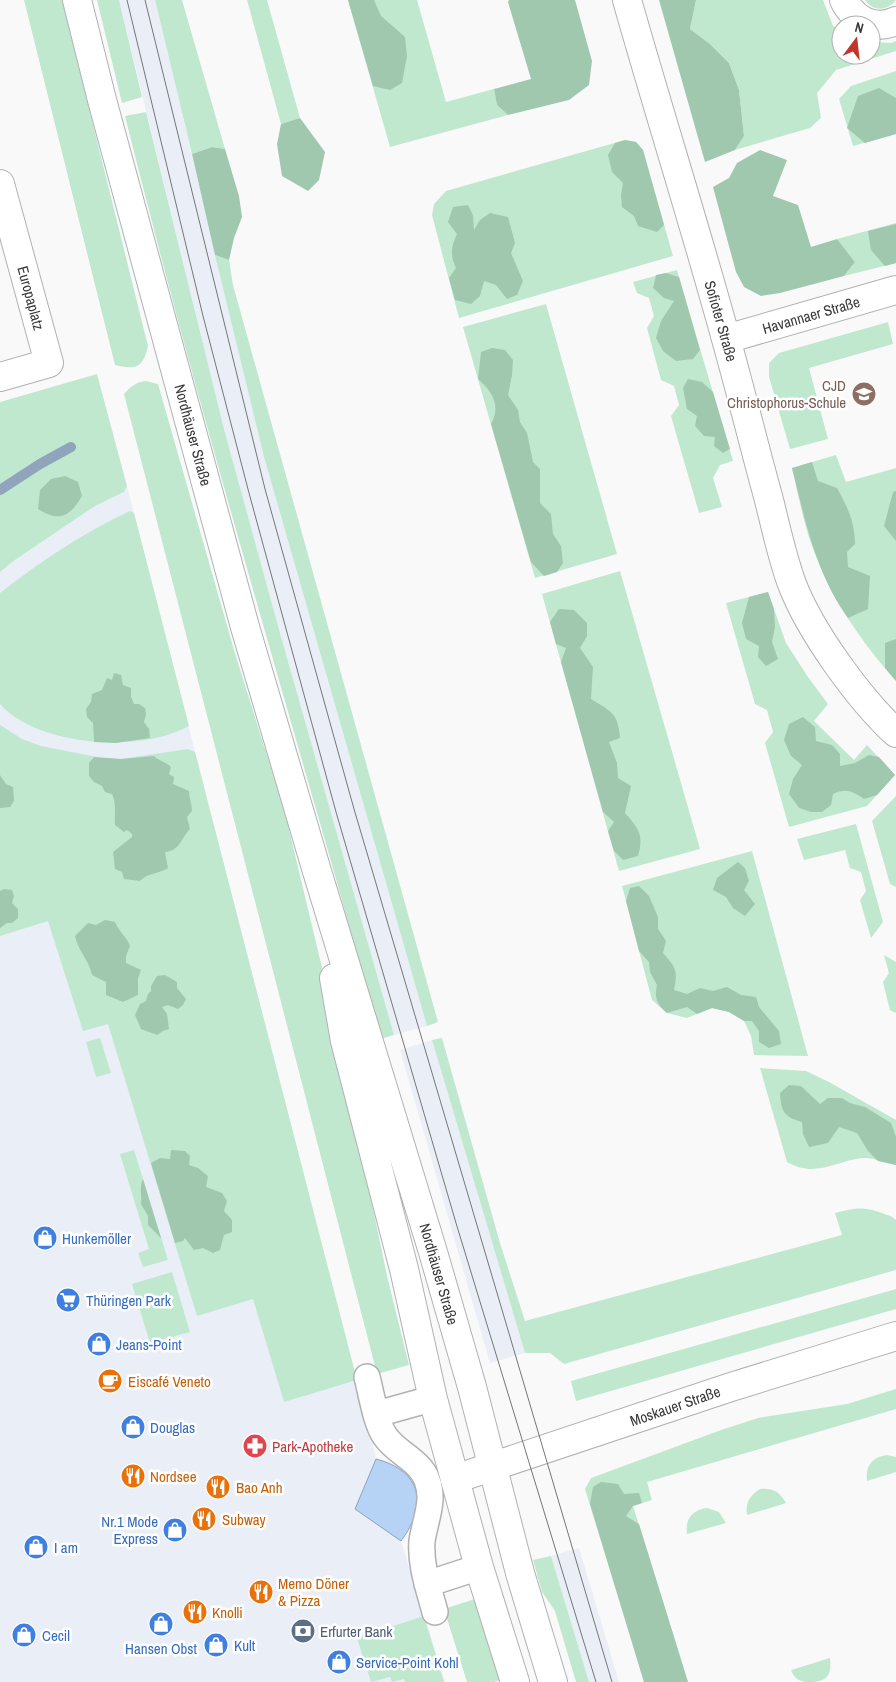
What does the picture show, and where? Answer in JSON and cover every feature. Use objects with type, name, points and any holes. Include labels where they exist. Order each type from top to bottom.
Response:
[{"type":"main road","name":"Nordhäuser Straße","points":[[77,0],[245,627],[430,1243],[472,1387],[520,1573],[553,1682]]},
{"type":"main road","name":"Sofioter Straße","points":[[627,0],[726,339],[792,584],[814,627],[838,664],[860,694],[896,733]]},
{"type":"main road","points":[[844,0],[849,9],[858,18],[869,24],[882,25],[896,21]]},
{"type":"main road","name":"Europaplatz","points":[[0,184],[49,363],[0,377]]},
{"type":"main road","name":"Havannaer Straße","points":[[726,339],[896,290]]},
{"type":"main road","name":"Nordhäuser Straße","points":[[316,868],[345,1042],[402,1260],[433,1399],[478,1567],[514,1682]]},
{"type":"main road","name":"Moskauer Straße","points":[[455,1479],[731,1387],[896,1336]]},
{"type":"street","points":[[367,1377],[384,1435],[397,1450],[420,1468],[427,1480],[430,1506],[422,1541],[422,1562],[435,1612]]},
{"type":"street","points":[[377,1414],[420,1402]]},
{"type":"street","points":[[427,1584],[470,1570]]},
{"type":"shaded area","points":[[119,0],[155,0],[264,457],[427,1026],[394,1035],[224,429]]},
{"type":"shaded area","points":[[127,486],[376,1458],[400,1468],[409,1476],[415,1486],[414,1520],[401,1541],[445,1682],[0,1682],[0,572],[95,506],[124,492]]},
{"type":"shaded area","points":[[432,1040],[525,1353],[490,1363],[400,1050]]},
{"type":"shaded area","points":[[579,1548],[619,1682],[589,1682],[551,1556]]},
{"type":"green space","points":[[24,0],[62,0],[148,346],[144,359],[138,366],[115,365]]},
{"type":"green space","points":[[97,0],[119,0],[142,97],[122,103]]},
{"type":"green space","points":[[155,0],[182,0],[225,149],[212,147],[192,154]]},
{"type":"green space","points":[[247,0],[267,0],[300,118],[281,124]]},
{"type":"green space","points":[[348,0],[417,0],[446,102],[494,89],[497,105],[508,115],[390,147]]},
{"type":"green space","points":[[348,0],[374,0],[381,16],[405,37],[407,56],[402,83],[390,90],[373,86]]},
{"type":"green space","points":[[509,0],[575,0],[592,61],[589,85],[569,100],[508,115],[497,105],[494,89],[531,79]]},
{"type":"green space","points":[[659,0],[696,0],[690,29],[710,44],[729,63],[739,90],[744,136],[735,150],[705,162]]},
{"type":"green space","points":[[696,0],[823,0],[831,21],[831,65],[852,65],[836,70],[817,93],[821,118],[810,128],[735,150],[744,136],[739,90],[729,63],[710,44],[690,29]]},
{"type":"green space","points":[[865,0],[896,0],[892,4],[880,9],[872,7]]},
{"type":"green space","points":[[896,41],[896,51],[881,56],[881,42]]},
{"type":"green space","points":[[896,71],[896,134],[853,146],[839,99],[851,86]]},
{"type":"green space","points":[[879,88],[896,98],[896,134],[865,143],[847,128],[858,96]]},
{"type":"green space","points":[[146,112],[224,429],[394,1035],[380,1039],[174,306],[125,116]]},
{"type":"green space","points":[[300,118],[325,152],[319,180],[308,191],[282,176],[277,144],[281,124]]},
{"type":"green space","points":[[625,140],[636,142],[643,150],[673,256],[459,318],[432,215],[434,204],[446,191]]},
{"type":"green space","points":[[625,140],[636,142],[643,150],[664,225],[657,232],[638,226],[634,216],[622,207],[623,183],[612,172],[608,155],[615,143]]},
{"type":"green space","points":[[212,147],[225,149],[239,196],[242,217],[234,238],[229,260],[215,255],[192,154]]},
{"type":"green space","points":[[760,150],[787,160],[773,196],[798,205],[811,247],[837,239],[855,262],[844,276],[780,293],[761,296],[744,287],[736,272],[713,187],[729,178],[737,163]]},
{"type":"green space","points":[[468,205],[473,215],[474,230],[480,220],[490,213],[508,217],[515,243],[511,253],[523,281],[517,295],[507,299],[496,285],[484,281],[480,296],[471,304],[455,300],[449,278],[456,268],[452,251],[457,234],[448,222],[453,207]]},
{"type":"green space","points":[[896,223],[896,263],[844,276],[855,262],[837,239]]},
{"type":"green space","points":[[896,224],[896,263],[885,266],[871,250],[868,231]]},
{"type":"green space","points":[[215,255],[229,260],[233,285],[438,1022],[427,1026],[264,457]]},
{"type":"green space","points":[[677,270],[733,461],[720,465],[713,478],[722,507],[699,513],[671,416],[679,405],[674,386],[661,380],[647,328],[654,316],[649,298],[637,293],[633,282]]},
{"type":"green space","points":[[666,273],[679,277],[700,350],[693,359],[676,361],[663,351],[656,338],[661,321],[674,301],[664,298],[653,288],[656,275]]},
{"type":"green space","points":[[546,304],[617,554],[535,578],[463,327]]},
{"type":"green space","points":[[888,322],[893,344],[809,368],[828,439],[790,449],[769,377],[769,363],[779,353]]},
{"type":"green space","points":[[492,348],[505,350],[513,360],[508,395],[518,410],[520,422],[527,433],[533,462],[540,469],[540,503],[551,514],[553,534],[561,546],[563,563],[557,572],[544,576],[531,562],[491,424],[495,411],[494,400],[488,389],[478,379],[481,352]]},
{"type":"green space","points":[[97,374],[127,486],[124,492],[95,506],[0,572],[0,402]]},
{"type":"green space","points":[[688,379],[702,382],[713,392],[730,449],[723,453],[714,446],[715,437],[704,436],[695,426],[697,416],[687,409],[683,388]]},
{"type":"green space","points":[[146,381],[158,384],[234,650],[285,813],[330,1001],[387,1276],[409,1365],[377,1374],[124,394],[139,382]]},
{"type":"green space","points":[[836,455],[846,482],[896,468],[896,681],[859,634],[837,600],[819,565],[803,517],[792,468]]},
{"type":"green space","points":[[812,462],[818,481],[837,488],[850,514],[854,528],[855,544],[847,552],[848,567],[870,576],[868,609],[848,618],[837,601],[820,565],[807,527],[792,468]]},
{"type":"green space","points":[[65,476],[78,482],[82,496],[69,513],[52,516],[38,509],[40,490],[51,479]]},
{"type":"green space","points":[[896,491],[896,541],[884,526],[893,492]]},
{"type":"green space","points":[[130,511],[134,513],[189,726],[169,735],[145,740],[118,742],[64,737],[39,729],[17,718],[0,704],[0,593],[63,548]]},
{"type":"green space","points":[[620,571],[700,849],[619,871],[542,594]]},
{"type":"green space","points":[[768,592],[786,643],[828,704],[814,721],[854,760],[867,745],[895,775],[867,806],[789,827],[765,743],[773,732],[767,710],[755,704],[726,603]]},
{"type":"green space","points":[[768,592],[774,609],[775,627],[772,642],[778,659],[766,666],[758,657],[759,646],[746,639],[742,623],[749,597]]},
{"type":"green space","points":[[559,609],[574,610],[587,623],[587,636],[580,648],[593,667],[591,699],[609,710],[618,723],[620,738],[609,742],[617,763],[618,778],[631,786],[625,813],[639,833],[640,849],[638,856],[623,860],[614,851],[608,831],[614,822],[603,812],[561,662],[566,648],[556,644],[550,622]]},
{"type":"green space","points":[[896,639],[896,681],[885,668],[885,643]]},
{"type":"green space","points":[[114,673],[121,675],[123,685],[131,688],[131,697],[134,704],[139,704],[145,708],[144,722],[149,729],[150,738],[116,743],[94,742],[93,723],[87,717],[86,709],[91,702],[92,694],[102,690],[107,678],[112,680]]},
{"type":"green space","points":[[803,717],[815,727],[816,741],[832,745],[840,754],[840,766],[855,763],[869,755],[879,757],[895,775],[877,795],[864,799],[852,792],[842,791],[833,794],[831,805],[822,812],[811,812],[799,808],[789,794],[793,779],[802,765],[791,756],[784,740],[789,724]]},
{"type":"green space","points":[[0,725],[22,739],[41,746],[102,758],[121,759],[188,749],[195,752],[357,1380],[284,1402],[253,1299],[197,1316],[108,1024],[83,1031],[48,921],[0,936]]},
{"type":"green space","points":[[154,756],[171,767],[169,774],[174,777],[173,784],[189,791],[192,811],[187,817],[190,829],[177,847],[165,852],[168,868],[147,876],[140,881],[124,879],[122,872],[115,869],[113,852],[132,837],[132,834],[127,830],[124,832],[115,825],[114,798],[112,794],[105,792],[102,786],[94,782],[89,776],[89,763],[94,757],[121,759]]},
{"type":"green space","points":[[0,775],[6,784],[13,787],[14,801],[10,807],[0,808]]},
{"type":"green space","points":[[896,796],[896,887],[890,884],[872,821]]},
{"type":"green space","points":[[856,824],[883,922],[871,938],[860,900],[866,891],[861,872],[850,868],[845,850],[804,860],[797,839]]},
{"type":"green space","points":[[752,851],[808,1056],[754,1055],[751,1036],[744,1021],[729,1012],[712,1008],[687,1018],[667,1013],[652,1000],[622,886]]},
{"type":"green space","points":[[738,862],[745,868],[749,881],[744,890],[755,904],[745,916],[733,908],[726,897],[713,890],[717,878]]},
{"type":"green space","points":[[639,886],[649,896],[658,917],[658,929],[666,941],[663,953],[671,962],[676,973],[674,990],[687,994],[700,988],[713,991],[727,987],[741,995],[756,997],[759,1007],[779,1031],[781,1044],[769,1048],[759,1042],[759,1031],[752,1021],[744,1021],[729,1012],[712,1008],[697,1014],[687,1007],[667,1013],[661,1007],[657,1001],[657,985],[650,972],[649,962],[639,951],[626,901],[630,888]]},
{"type":"green space","points":[[4,889],[12,890],[14,896],[12,903],[18,909],[18,918],[0,928],[0,891]]},
{"type":"green space","points":[[105,920],[115,922],[129,943],[126,963],[141,970],[138,978],[138,995],[123,1002],[106,995],[106,982],[92,975],[75,936],[88,923],[96,925]]},
{"type":"green space","points":[[884,955],[896,962],[896,1013],[890,1010],[883,982],[889,973]]},
{"type":"green space","points":[[165,975],[177,982],[177,988],[186,999],[178,1009],[168,1005],[162,1007],[167,1014],[169,1029],[157,1035],[141,1029],[135,1015],[140,1004],[146,1001],[157,976]]},
{"type":"green space","points":[[100,1038],[111,1073],[96,1077],[86,1042]]},
{"type":"green space","points":[[442,1038],[500,1243],[525,1321],[842,1235],[835,1213],[853,1209],[875,1211],[896,1220],[896,1270],[564,1364],[550,1353],[525,1353],[432,1040]]},
{"type":"green space","points":[[760,1068],[806,1071],[896,1120],[896,1165],[875,1159],[862,1158],[824,1168],[806,1169],[787,1162]]},
{"type":"green space","points":[[789,1085],[801,1086],[820,1104],[828,1098],[842,1098],[850,1103],[865,1107],[891,1123],[896,1137],[896,1165],[878,1161],[868,1151],[857,1133],[839,1127],[828,1143],[809,1147],[803,1134],[802,1122],[787,1115],[781,1104],[780,1093]]},
{"type":"green space","points":[[134,1150],[168,1260],[143,1267],[138,1253],[149,1249],[120,1154]]},
{"type":"green space","points":[[171,1150],[185,1151],[190,1156],[189,1165],[198,1168],[208,1176],[206,1187],[222,1193],[227,1201],[224,1211],[232,1220],[232,1232],[224,1235],[220,1250],[213,1253],[203,1248],[194,1250],[185,1238],[183,1241],[175,1243],[151,1163],[160,1158],[170,1159]]},
{"type":"green space","points":[[143,1179],[161,1238],[148,1225],[148,1216],[141,1204]]},
{"type":"green space","points":[[172,1272],[190,1332],[150,1343],[132,1284]]},
{"type":"green space","points":[[896,1289],[896,1309],[576,1401],[571,1381]]},
{"type":"green space","points":[[896,1389],[896,1409],[647,1482],[652,1500],[633,1506],[688,1682],[644,1682],[585,1489],[591,1478],[758,1418],[847,1404]]},
{"type":"green space","points":[[887,1455],[896,1457],[896,1472],[867,1481],[867,1471],[871,1463],[877,1458]]},
{"type":"green space","points":[[601,1482],[618,1484],[624,1494],[639,1493],[642,1503],[633,1506],[626,1516],[639,1524],[688,1682],[644,1682],[590,1504],[593,1487]]},
{"type":"green space","points":[[760,1489],[769,1489],[776,1492],[786,1503],[747,1515],[749,1500]]},
{"type":"green space","points":[[707,1508],[719,1512],[726,1523],[687,1534],[687,1524],[691,1516],[697,1511]]},
{"type":"green space","points":[[551,1556],[589,1682],[576,1682],[555,1611],[542,1592],[533,1560]]},
{"type":"green space","points":[[478,1598],[504,1679],[494,1682],[467,1682],[444,1609]]},
{"type":"green space","points":[[424,1616],[444,1682],[405,1682],[404,1679],[392,1682],[390,1677],[371,1682],[357,1638]]},
{"type":"green space","points":[[830,1658],[829,1673],[821,1681],[801,1681],[794,1676],[791,1670]]},
{"type":"water","points":[[376,1459],[391,1464],[403,1472],[411,1481],[416,1491],[415,1515],[410,1528],[401,1541],[355,1509]]},
{"type":"waterway","points":[[0,490],[40,464],[71,447]]},
{"type":"tram line","points":[[127,0],[203,316],[336,812],[456,1223],[596,1682]]},
{"type":"tram line","points":[[145,0],[265,489],[354,809],[612,1682]]},
{"type":"place","name":"CJD Christophorus-Schule","points":[[864,394]]},
{"type":"place","name":"Hunkemöller","points":[[45,1238]]},
{"type":"place","name":"Thüringen Park","points":[[68,1300]]},
{"type":"place","name":"Jeans-Point","points":[[99,1344]]},
{"type":"place","name":"Eiscafé Veneto","points":[[110,1381]]},
{"type":"place","name":"Douglas","points":[[133,1427]]},
{"type":"place","name":"Park-Apotheke","points":[[255,1446]]},
{"type":"place","name":"Nordsee","points":[[133,1476]]},
{"type":"place","name":"Bao Anh","points":[[218,1487]]},
{"type":"place","name":"Subway","points":[[204,1519]]},
{"type":"place","name":"Nr.1 Mode Express","points":[[175,1530]]},
{"type":"place","name":"I am","points":[[36,1547]]},
{"type":"place","name":"Memo Döner & Pizza","points":[[261,1592]]},
{"type":"place","name":"Knolli","points":[[195,1612]]},
{"type":"place","name":"Hansen Obst","points":[[161,1624]]},
{"type":"place","name":"Erfurter Bank","points":[[303,1631]]},
{"type":"place","name":"Cecil","points":[[24,1635]]},
{"type":"place","name":"Kult","points":[[216,1645]]},
{"type":"place","name":"Service-Point Kohl","points":[[339,1662]]}]
